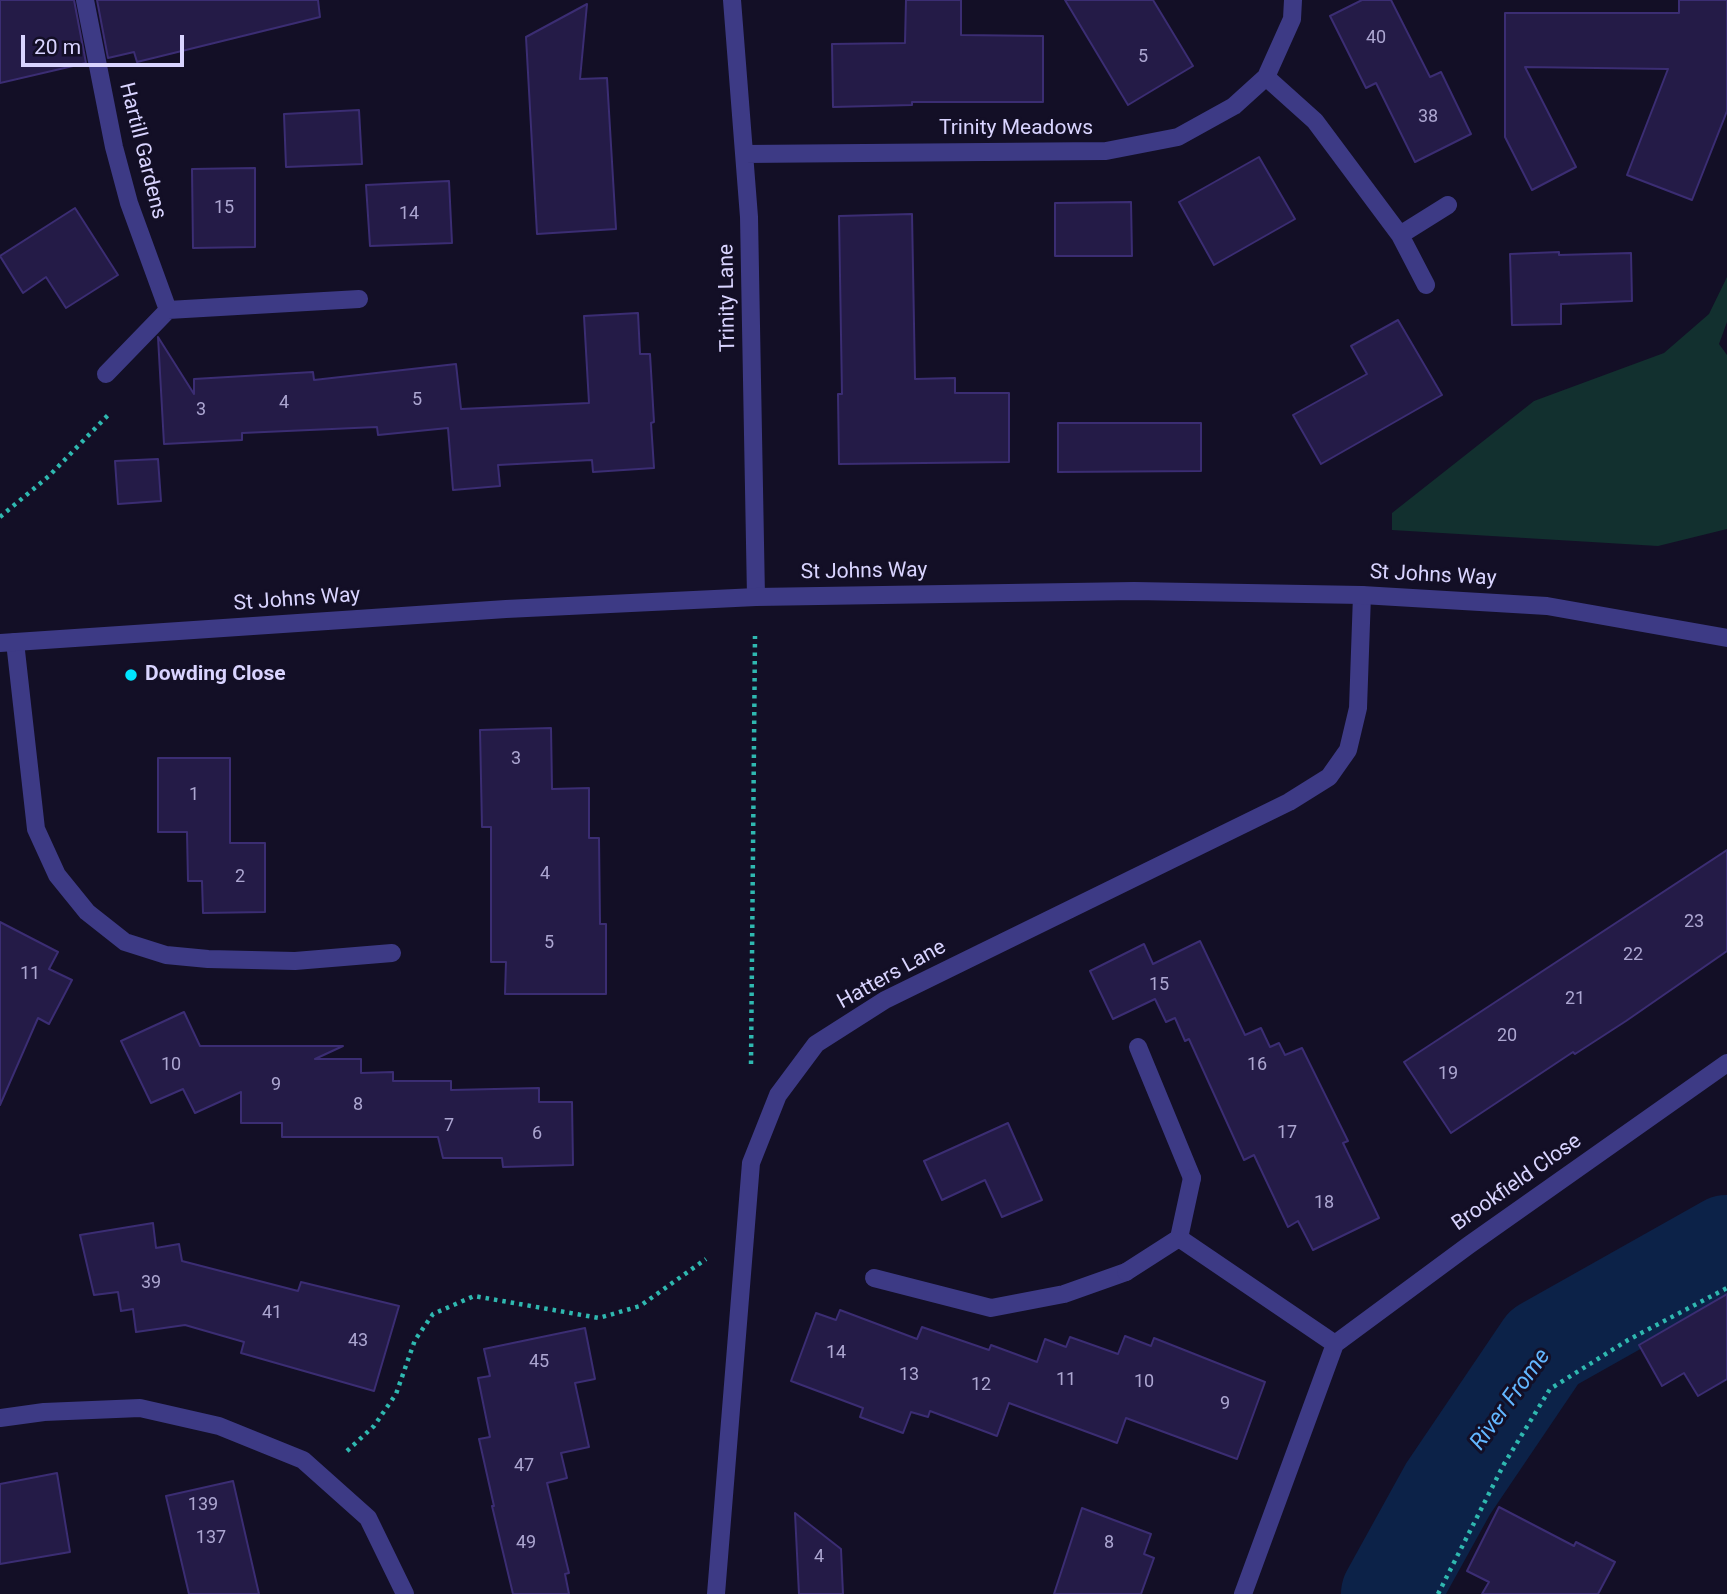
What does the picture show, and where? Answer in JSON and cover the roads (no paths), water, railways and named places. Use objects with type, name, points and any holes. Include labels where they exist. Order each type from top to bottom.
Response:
[{"type":"street","name":"Hartill Gardens","points":[[85,0],[114,148],[128,203],[168,310]]},
{"type":"street","name":"Trinity Lane","points":[[732,0],[750,231],[756,597]]},
{"type":"street","name":"Trinity Meadows","points":[[744,154],[1106,151],[1178,138],[1234,106],[1266,77],[1292,19],[1293,0]]},
{"type":"street","points":[[1266,77],[1315,121],[1400,235],[1426,285]]},
{"type":"street","points":[[1400,235],[1448,205]]},
{"type":"street","points":[[106,374],[168,310],[359,299]]},
{"type":"street","name":"St Johns Way","points":[[8,643],[506,609],[756,597],[1134,591],[1362,595],[1547,606],[1727,638]]},
{"type":"street","name":"Hatters Lane","points":[[716,1594],[751,1163],[778,1095],[816,1044],[885,1000],[1289,802],[1329,778],[1348,750],[1358,708],[1362,595]]},
{"type":"street","points":[[8,643],[36,829],[57,875],[87,912],[125,942],[166,955],[295,961],[392,953]]},
{"type":"street","points":[[874,1278],[990,1308],[1064,1294],[1126,1272],[1179,1238],[1192,1178],[1138,1047]]},
{"type":"street","name":"Brookfield Close","points":[[1335,1344],[1469,1245],[1727,1063]]},
{"type":"street","points":[[1179,1238],[1335,1344],[1243,1594]]},
{"type":"street","points":[[0,1418],[44,1412],[140,1408],[219,1426],[303,1460],[368,1518],[405,1594]]},
{"type":"waterway","name":"River Frome","points":[[1390,1594],[1448,1489],[1544,1347],[1727,1244]]},
{"type":"place","name":"Dowding Close","points":[[131,675]]}]
